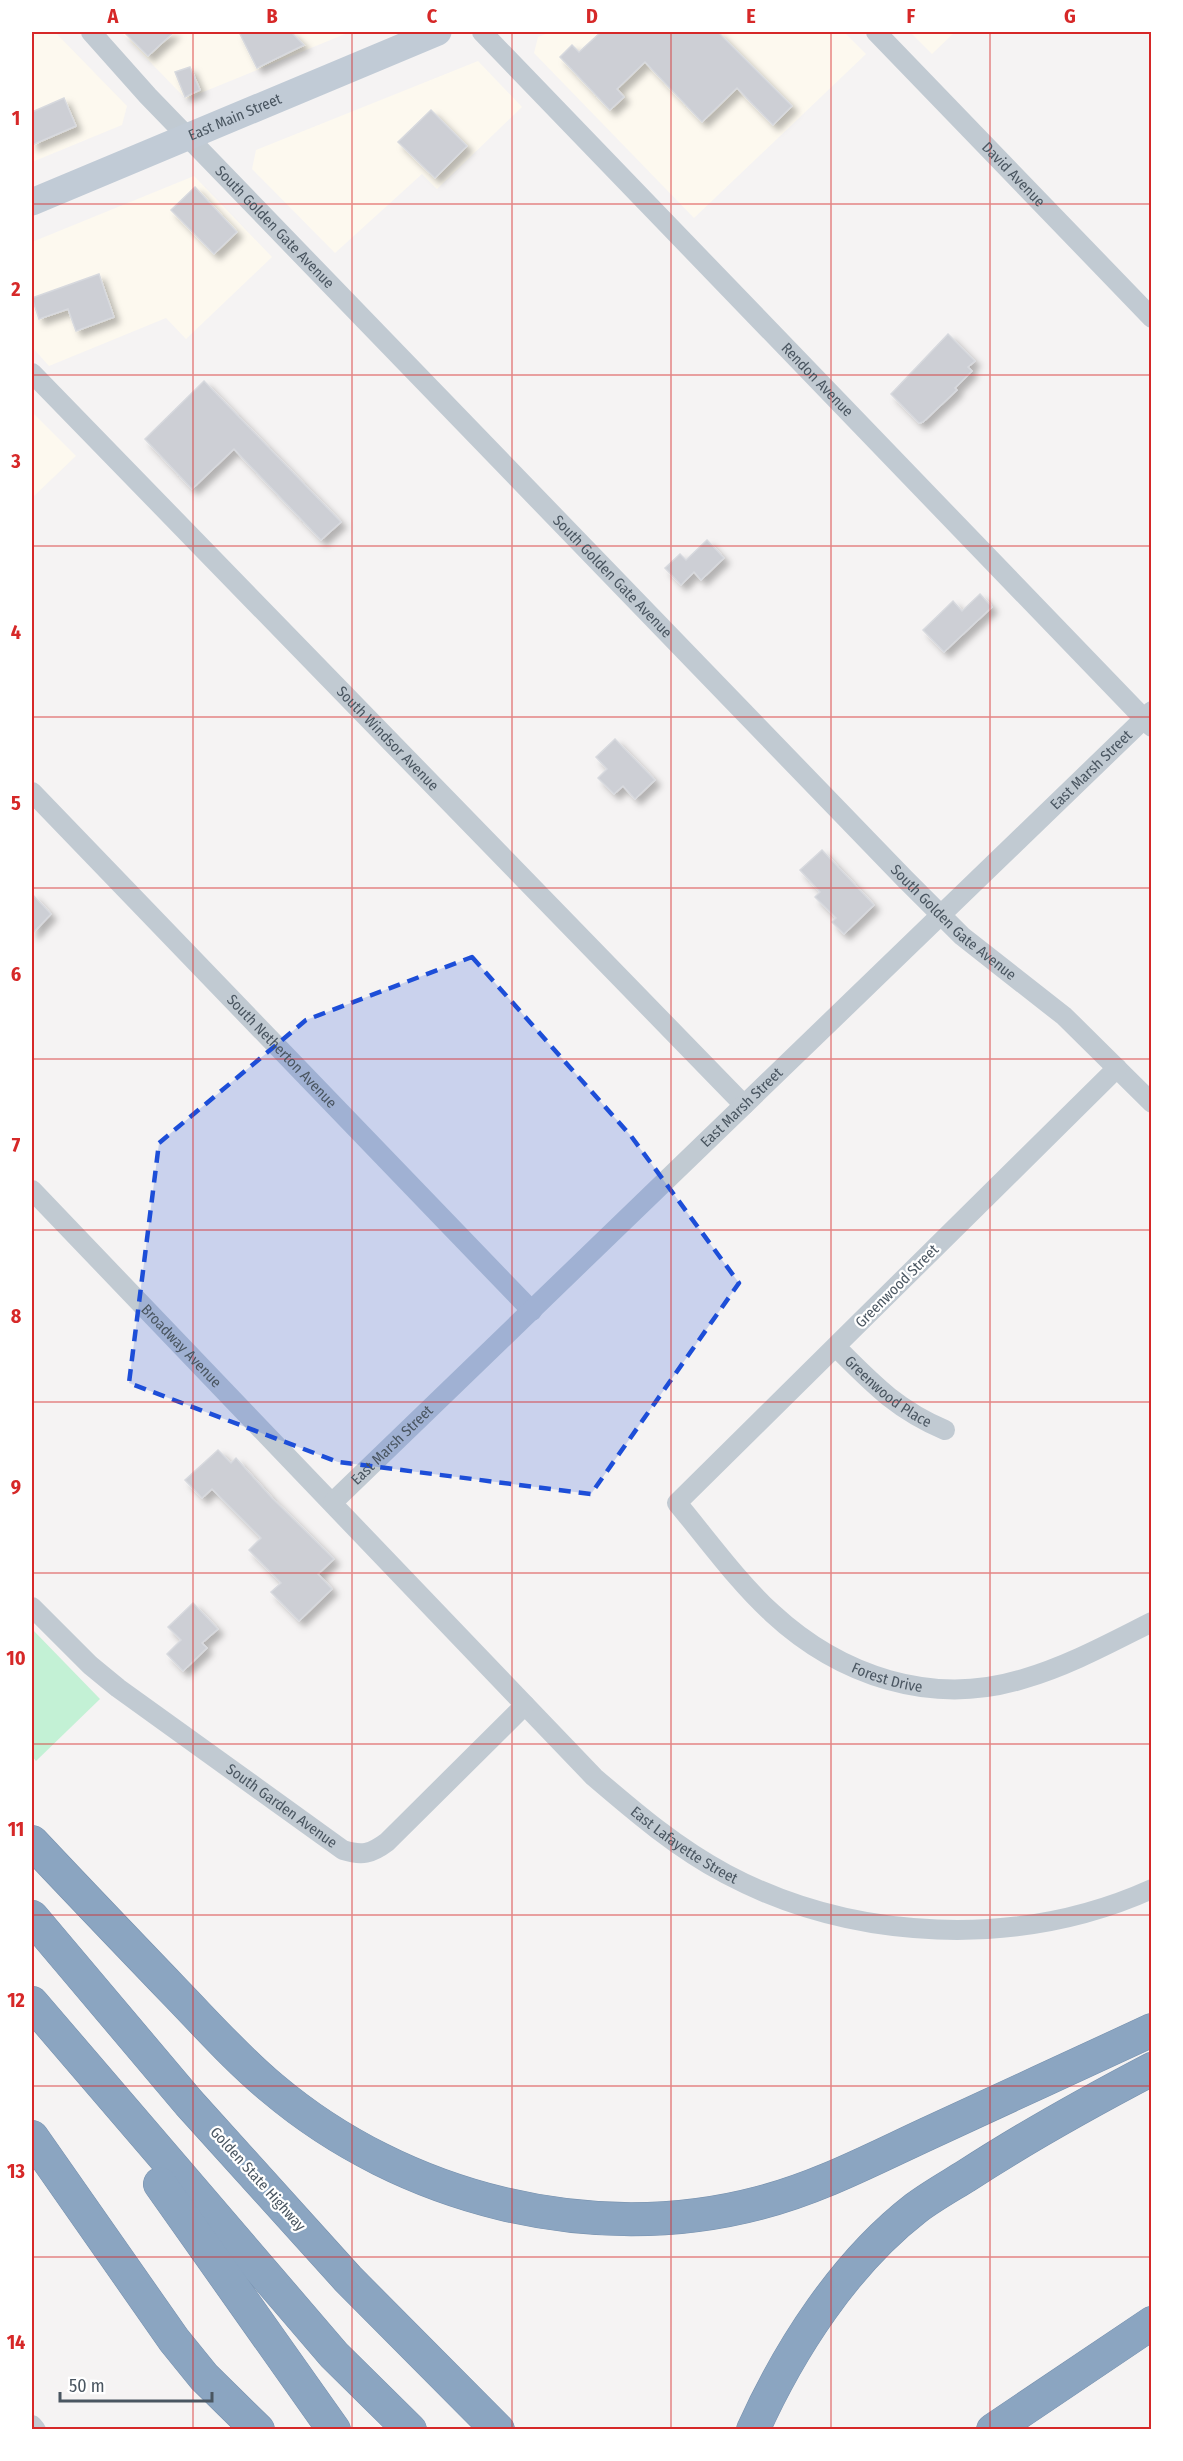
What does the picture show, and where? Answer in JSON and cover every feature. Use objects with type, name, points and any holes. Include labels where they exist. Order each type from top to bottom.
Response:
[{"type":"highway","points":[[32,1842],[241,2059],[307,2116],[347,2142],[389,2165],[436,2185],[540,2211],[593,2217],[649,2218],[700,2215],[760,2203],[831,2178],[1152,2030]]},
{"type":"highway","name":"Golden State Highway","points":[[32,1917],[189,2103],[348,2279],[498,2430]]},
{"type":"highway","points":[[32,2002],[156,2150],[334,2355],[410,2430]]},
{"type":"highway","points":[[753,2430],[773,2386],[813,2320],[863,2259],[916,2208],[994,2157],[1152,2069]]},
{"type":"highway","points":[[32,2137],[130,2280],[204,2377],[258,2430]]},
{"type":"highway","points":[[156,2150],[156,2178],[334,2430]]},
{"type":"highway","points":[[993,2430],[1152,2323]]},
{"type":"main road","name":"East Main Street","points":[[32,202],[438,32]]},
{"type":"street","name":"South Golden Gate Avenue","points":[[91,32],[148,96],[941,915],[962,936],[1064,1016],[1152,1103]]},
{"type":"street","name":"Rendon Avenue","points":[[483,32],[1149,719]]},
{"type":"street","name":"David Avenue","points":[[876,32],[1152,318]]},
{"type":"street","name":"South Windsor Avenue","points":[[32,373],[744,1105]]},
{"type":"street","name":"East Marsh Street","points":[[333,1502],[941,915],[1149,719]]},
{"type":"street","name":"South Netherton Avenue","points":[[32,792],[531,1311]]},
{"type":"street","name":"Greenwood Street","points":[[677,1503],[1117,1068]]},
{"type":"street","name":"Broadway Avenue","points":[[32,1190],[333,1502]]},
{"type":"street","name":"Greenwood Place","points":[[836,1347],[889,1400],[915,1417],[945,1430]]},
{"type":"street","name":"East Lafayette Street","points":[[333,1502],[594,1777],[656,1830],[726,1874],[803,1906],[885,1925],[953,1930],[1000,1928],[1073,1916],[1152,1889]]},
{"type":"street","name":"Forest Drive","points":[[677,1503],[770,1612],[815,1648],[868,1676],[924,1689],[954,1690],[992,1687],[1059,1666],[1152,1622]]},
{"type":"street","name":"South Garden Avenue","points":[[32,1607],[90,1665],[118,1688],[343,1850],[359,1855],[372,1853],[387,1842],[525,1705]]},
{"type":"street","points":[[32,2425],[36,2430]]},
{"type":"highlighted area","points":[[472,957],[631,1136],[739,1283],[591,1494],[338,1462],[129,1383],[159,1143],[306,1020]]},
{"type":"shaded area","points":[[32,32],[55,32],[127,106],[122,125],[32,162]]},
{"type":"shaded area","points":[[121,32],[350,32],[186,99]]},
{"type":"shaded area","points":[[551,32],[844,32],[866,54],[694,218],[534,53],[538,37]]},
{"type":"shaded area","points":[[910,32],[955,32],[932,54]]},
{"type":"shaded area","points":[[478,61],[522,107],[437,189],[422,174],[335,253],[252,169],[256,150]]},
{"type":"shaded area","points":[[194,176],[272,257],[186,339],[166,318],[49,366],[32,347],[32,242]]},
{"type":"shaded area","points":[[32,412],[76,456],[32,498]]},
{"type":"green space","points":[[32,1629],[100,1699],[36,1761],[32,1756]]},
{"type":"building","points":[[124,32],[174,32],[148,56]]},
{"type":"building","points":[[239,32],[291,32],[304,45],[257,68]]},
{"type":"building","points":[[601,32],[718,32],[792,106],[773,125],[737,88],[702,122],[645,62],[617,89],[624,97],[610,110],[560,57],[572,45],[579,52]]},
{"type":"building","points":[[190,67],[200,90],[185,97],[175,72]]},
{"type":"building","points":[[64,98],[76,126],[32,145],[32,112]]},
{"type":"building","points":[[431,110],[467,146],[435,178],[398,142]]},
{"type":"building","points":[[195,187],[237,232],[214,254],[171,210]]},
{"type":"building","points":[[99,274],[114,317],[76,331],[68,309],[39,319],[32,298]]},
{"type":"building","points":[[948,334],[975,361],[968,367],[972,371],[955,388],[957,390],[923,422],[919,423],[891,394]]},
{"type":"building","points":[[204,381],[341,522],[321,540],[234,449],[192,489],[145,439]]},
{"type":"building","points":[[707,540],[724,558],[701,580],[694,572],[681,585],[665,568],[680,554],[686,560]]},
{"type":"building","points":[[980,594],[992,607],[944,652],[923,630],[953,601],[962,611]]},
{"type":"building","points":[[615,739],[655,780],[635,799],[623,786],[614,794],[598,778],[607,769],[596,757]]},
{"type":"building","points":[[822,850],[874,905],[844,934],[832,922],[836,918],[815,897],[820,892],[800,870]]},
{"type":"building","points":[[32,894],[51,914],[32,934]]},
{"type":"building","points":[[218,1450],[231,1463],[236,1458],[272,1498],[334,1559],[318,1574],[332,1589],[299,1621],[271,1592],[281,1583],[249,1550],[261,1538],[212,1489],[202,1498],[185,1480]]},
{"type":"building","points":[[193,1603],[218,1629],[202,1643],[207,1648],[183,1671],[167,1654],[181,1640],[168,1627]]}]
